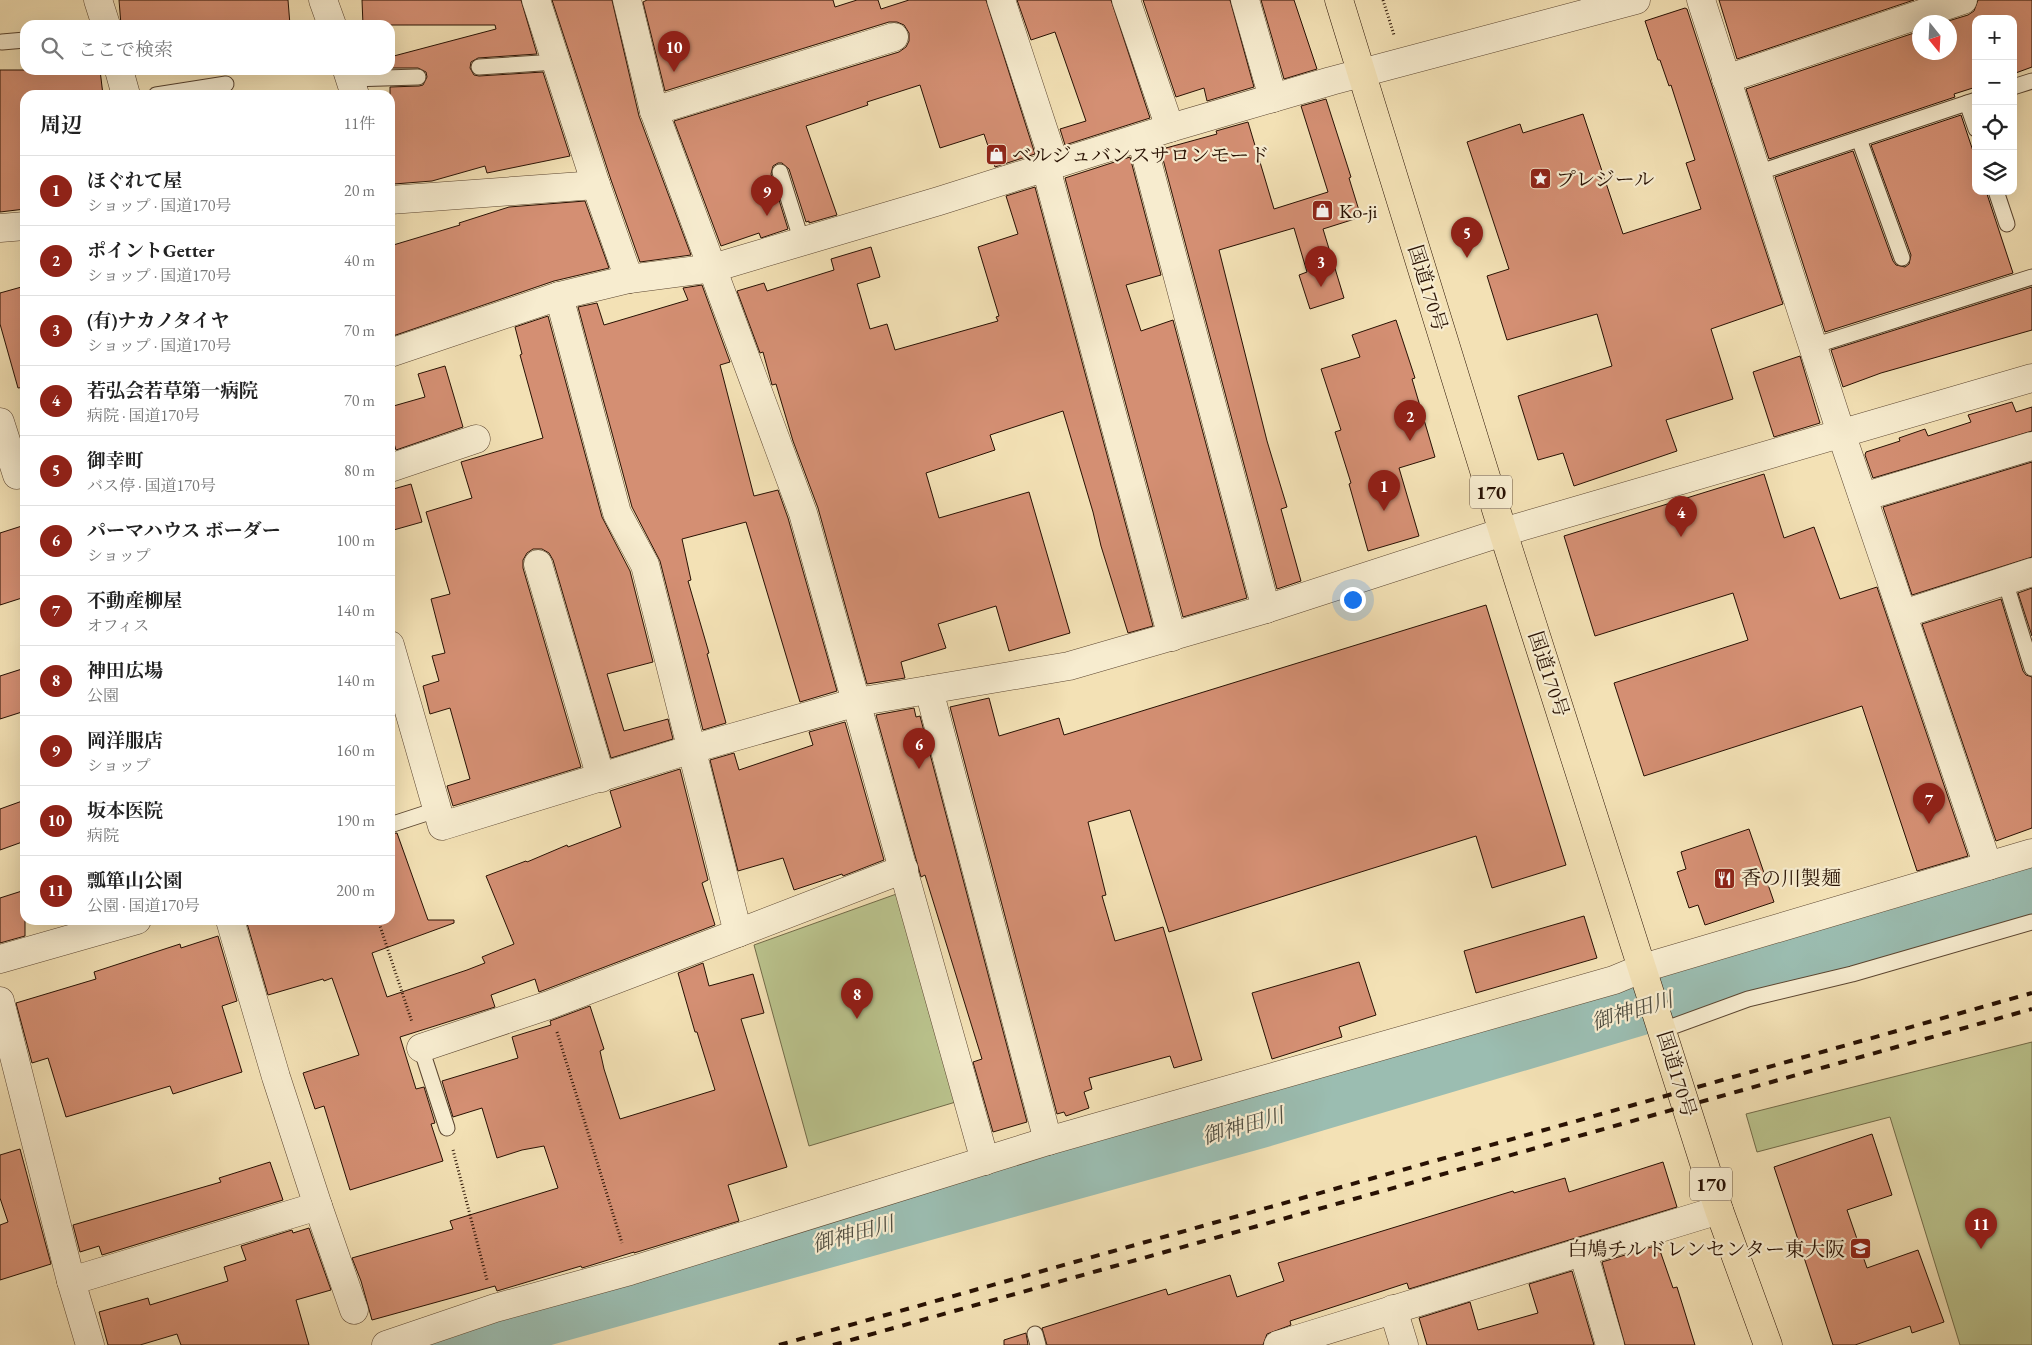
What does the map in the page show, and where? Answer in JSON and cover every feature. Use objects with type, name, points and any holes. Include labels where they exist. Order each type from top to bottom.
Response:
[{"type":"highway","name":"国道170号","points":[[1339,0],[1503,532],[1719,1210],[1768,1345]]},
{"type":"street","points":[[98,0],[104,20]]},
{"type":"street","points":[[323,0],[330,20]]},
{"type":"street","points":[[536,0],[596,185],[629,279]]},
{"type":"street","points":[[627,0],[654,111],[803,513],[985,1161]]},
{"type":"street","points":[[1001,0],[1050,167],[1172,637]]},
{"type":"street","points":[[1126,0],[1170,128]]},
{"type":"street","points":[[1244,0],[1273,98]]},
{"type":"street","points":[[395,351],[559,296],[629,279],[713,268],[1050,167],[1170,128],[1361,72],[1636,0]]},
{"type":"street","points":[[1701,0],[1841,433],[1988,866]]},
{"type":"street","points":[[1726,78],[1963,0]]},
{"type":"street","points":[[654,111],[894,37]]},
{"type":"street","points":[[120,75],[125,90]]},
{"type":"street","points":[[1141,138],[1266,608]]},
{"type":"street","points":[[395,200],[596,185]]},
{"type":"street","points":[[0,228],[20,226]]},
{"type":"street","points":[[559,296],[617,513],[646,565],[738,932]]},
{"type":"street","points":[[395,663],[442,826],[692,749],[857,702],[1069,666],[1172,637],[1503,532],[2032,378]]},
{"type":"street","points":[[0,422],[14,476]]},
{"type":"street","points":[[395,466],[476,439]]},
{"type":"street","points":[[1863,497],[2032,446]]},
{"type":"street","points":[[538,564],[601,778]]},
{"type":"street","points":[[1902,614],[2032,572]]},
{"type":"street","points":[[929,690],[1048,1141]]},
{"type":"street","points":[[386,1345],[495,1308],[630,1271],[1048,1141],[1614,980],[1645,975],[2032,853]]},
{"type":"street","points":[[422,1048],[549,1005],[904,869]]},
{"type":"street","points":[[0,960],[120,925]]},
{"type":"street","points":[[231,925],[276,1077],[354,1310]]},
{"type":"street","points":[[0,1001],[71,1281],[90,1345]]},
{"type":"street","points":[[71,1281],[318,1206]]},
{"type":"street","points":[[1278,1345],[1719,1210]]},
{"type":"street","points":[[1583,1252],[1610,1345]]},
{"type":"street","points":[[1394,1309],[1404,1345]]},
{"type":"lane","points":[[2,42],[20,40]]},
{"type":"lane","points":[[480,67],[556,62]]},
{"type":"lane","points":[[351,81],[418,78]]},
{"type":"lane","points":[[2017,86],[2032,81]]},
{"type":"lane","points":[[188,90],[226,84]]},
{"type":"lane","points":[[1757,174],[1971,101]]},
{"type":"lane","points":[[1859,139],[1902,258]]},
{"type":"lane","points":[[780,172],[802,242]]},
{"type":"lane","points":[[1997,195],[2007,224]]},
{"type":"lane","points":[[1813,346],[2032,278]]},
{"type":"lane","points":[[2005,581],[2032,668]]},
{"type":"lane","points":[[395,823],[436,810]]},
{"type":"lane","points":[[1661,1025],[1748,999],[1852,974],[2032,922]]},
{"type":"lane","points":[[422,1048],[447,1128]]},
{"type":"path","points":[[1383,0],[1394,35]]},
{"type":"path","points":[[380,925],[422,1048]]},
{"type":"path","points":[[549,1005],[625,1252]]},
{"type":"path","points":[[447,1128],[489,1289]]},
{"type":"green space","points":[[902,892],[959,1101],[809,1146],[754,945]]},
{"type":"green space","points":[[2032,1042],[2032,1345],[1960,1345],[1890,1117],[1757,1152],[1746,1114]]},
{"type":"building","points":[[119,0],[288,0],[290,20],[121,20]]},
{"type":"building","points":[[362,0],[521,0],[537,54],[478,58],[471,62],[470,68],[474,75],[479,76],[543,72],[570,156],[487,173],[485,166],[432,181],[395,184],[395,90],[390,90],[390,87],[423,85],[427,77],[426,72],[418,68],[395,68],[395,56],[496,29],[495,25],[395,25],[395,20],[363,20]]},
{"type":"building","points":[[552,0],[612,0],[639,116],[691,255],[640,262]]},
{"type":"building","points":[[647,0],[833,0],[835,7],[857,0],[878,0],[881,9],[909,0],[986,0],[1035,154],[995,167],[984,134],[940,148],[920,85],[867,102],[868,105],[806,126],[837,215],[809,223],[809,221],[806,222],[789,169],[782,163],[778,163],[773,166],[771,174],[788,229],[761,238],[759,233],[721,246],[674,121],[899,52],[906,47],[909,41],[909,33],[904,25],[897,22],[889,22],[665,91],[643,2]]},
{"type":"building","points":[[1017,0],[1111,0],[1150,118],[1065,145],[1060,129],[1086,121],[1055,32],[1031,40]]},
{"type":"building","points":[[1143,0],[1230,0],[1254,87],[1207,101],[1204,88],[1176,97]]},
{"type":"building","points":[[1261,0],[1294,0],[1317,69],[1284,79]]},
{"type":"building","points":[[1719,0],[1914,0],[1737,59]]},
{"type":"building","points":[[1978,0],[2032,0],[2032,67],[2017,73],[2017,15],[1972,15],[1972,88],[1954,94],[1955,97],[1769,159],[1746,89],[1912,34],[1912,60],[1957,60],[1957,18],[1974,11]]},
{"type":"building","points":[[1685,8],[1687,9],[1783,304],[1711,329],[1733,399],[1666,420],[1677,451],[1574,486],[1563,453],[1538,460],[1518,396],[1612,366],[1597,314],[1507,340],[1487,276],[1509,269],[1467,142],[1520,124],[1523,133],[1583,114],[1623,234],[1701,209],[1686,163],[1695,160],[1671,85],[1669,86],[1660,60],[1658,60],[1645,21]]},
{"type":"building","points":[[0,70],[20,70],[20,75],[101,75],[102,90],[20,90],[20,210],[0,212]]},
{"type":"building","points":[[1326,99],[1351,177],[1349,178],[1361,217],[1323,229],[1344,298],[1310,309],[1299,275],[1307,272],[1294,228],[1219,250],[1267,441],[1287,507],[1281,509],[1301,581],[1277,589],[1160,148],[1217,134],[1216,131],[1248,122],[1274,209],[1328,192],[1301,106]]},
{"type":"building","points":[[1961,115],[1972,148],[1972,195],[1987,195],[2013,273],[1825,332],[1775,177],[1853,151],[1893,261],[1896,265],[1905,267],[1909,264],[1911,255],[1871,145]]},
{"type":"building","points":[[1130,157],[1161,275],[1126,285],[1141,331],[1173,320],[1247,598],[1183,617],[1065,178]]},
{"type":"building","points":[[1035,187],[1153,626],[1128,633],[1063,411],[990,435],[995,450],[926,473],[939,518],[1029,492],[1070,633],[1009,651],[996,606],[938,624],[946,648],[901,662],[905,678],[867,684],[818,508],[793,441],[776,384],[772,385],[763,352],[760,353],[737,291],[764,283],[767,291],[834,270],[831,259],[871,247],[880,277],[857,284],[870,329],[887,324],[895,350],[998,321],[996,317],[999,316],[978,247],[1018,234],[1006,196]]},
{"type":"building","points":[[585,201],[609,268],[554,281],[395,335],[395,244],[460,225],[459,223],[509,207]]},
{"type":"building","points":[[702,285],[730,362],[720,365],[754,496],[778,490],[788,518],[837,691],[800,702],[746,522],[682,539],[691,580],[688,581],[709,653],[707,654],[726,723],[703,730],[660,561],[632,507],[578,307],[597,303],[604,325],[688,300],[683,288]]},
{"type":"building","points":[[20,287],[20,388],[18,388],[0,324],[0,293]]},
{"type":"building","points":[[2032,287],[2032,330],[1881,373],[1843,387],[1831,350]]},
{"type":"building","points":[[548,316],[602,517],[630,571],[653,662],[607,674],[624,731],[668,719],[673,739],[611,758],[553,560],[549,553],[542,549],[533,549],[527,553],[523,560],[523,568],[581,767],[453,806],[447,786],[470,779],[450,708],[430,714],[423,686],[439,681],[432,656],[445,653],[431,599],[450,594],[426,512],[472,498],[461,462],[543,438],[520,355],[522,354],[515,327]]},
{"type":"building","points":[[1396,320],[1415,378],[1412,379],[1435,457],[1399,468],[1419,536],[1368,551],[1349,484],[1351,483],[1335,432],[1341,430],[1321,369],[1360,357],[1352,335]]},
{"type":"building","points":[[1800,356],[1820,423],[1774,437],[1753,372]]},
{"type":"building","points":[[445,366],[463,427],[396,450],[395,406],[425,397],[418,374]]},
{"type":"building","points":[[2012,402],[2016,412],[2032,407],[2032,431],[1873,478],[1865,455],[1866,452],[1900,441],[1899,438],[1925,429],[1928,436],[1971,422],[1968,415]]},
{"type":"building","points":[[2032,462],[2032,557],[1912,595],[1883,507]]},
{"type":"building","points":[[1764,474],[1784,538],[1814,527],[1840,599],[1877,587],[1968,856],[1917,871],[1862,706],[1644,776],[1614,683],[1748,640],[1733,593],[1595,636],[1564,536]]},
{"type":"building","points":[[411,484],[422,522],[395,530],[395,489]]},
{"type":"building","points":[[20,527],[20,599],[0,605],[0,533]]},
{"type":"building","points":[[2032,588],[2032,636],[2018,593]]},
{"type":"building","points":[[2001,599],[2023,671],[2026,675],[2032,677],[2032,828],[1996,841],[1922,624]]},
{"type":"building","points":[[1486,605],[1566,865],[1492,888],[1476,836],[1169,932],[1130,810],[1088,822],[1106,895],[1102,896],[1115,941],[1163,927],[1202,1060],[1174,1068],[1170,1056],[1089,1078],[1092,1089],[1084,1092],[1089,1108],[1066,1116],[1064,1112],[1057,1114],[950,707],[989,698],[999,736],[1059,718],[1064,735]]},
{"type":"building","points":[[20,670],[20,713],[0,719],[0,676]]},
{"type":"building","points":[[914,708],[916,717],[920,716],[1027,1122],[993,1132],[973,1062],[982,1059],[925,875],[921,877],[876,715]]},
{"type":"building","points":[[845,722],[884,860],[843,876],[842,874],[794,890],[783,858],[738,871],[710,760],[734,753],[739,770],[813,745],[809,732]]},
{"type":"building","points":[[680,769],[708,880],[702,883],[715,925],[539,992],[535,979],[491,995],[495,1007],[400,1037],[416,1089],[424,1087],[435,1123],[431,1124],[443,1161],[350,1190],[324,1106],[315,1109],[303,1073],[359,1055],[332,978],[268,995],[247,925],[395,925],[395,833],[397,833],[428,920],[454,920],[454,923],[372,953],[387,997],[467,970],[485,963],[482,957],[514,944],[486,876],[527,862],[567,845],[568,847],[621,827],[610,791]]},
{"type":"building","points":[[20,802],[20,843],[0,850],[0,809]]},
{"type":"building","points":[[1749,829],[1774,902],[1705,925],[1698,905],[1689,908],[1677,872],[1686,869],[1681,852]]},
{"type":"building","points":[[20,892],[20,925],[25,925],[25,936],[0,943],[0,898]]},
{"type":"building","points":[[1584,916],[1597,958],[1476,993],[1464,951]]},
{"type":"building","points":[[218,936],[237,1001],[222,1006],[242,1072],[173,1094],[170,1086],[66,1117],[48,1058],[32,1063],[16,1003],[96,979],[94,972],[180,944],[181,948]]},
{"type":"building","points":[[1359,962],[1376,1015],[1339,1027],[1342,1037],[1272,1059],[1252,993]]},
{"type":"building","points":[[703,963],[709,986],[753,974],[764,1013],[741,1019],[787,1167],[728,1185],[739,1221],[634,1253],[582,1268],[581,1266],[497,1291],[495,1286],[372,1320],[361,1281],[352,1258],[453,1229],[450,1221],[558,1188],[544,1146],[522,1150],[497,1158],[482,1108],[453,1117],[442,1081],[518,1058],[512,1037],[551,1025],[550,1021],[590,1006],[604,1049],[600,1051],[604,1069],[620,1119],[715,1090],[697,1032],[695,1032],[678,973]]},
{"type":"building","name":"白鳩チルドレンセンター東大阪","points":[[1872,1134],[1892,1195],[1847,1210],[1867,1268],[1918,1250],[1944,1322],[1912,1333],[1910,1326],[1855,1345],[1833,1345],[1774,1167]]},
{"type":"building","points":[[20,1149],[51,1264],[0,1280],[0,1225],[8,1222],[0,1198],[0,1155]]},
{"type":"building","points":[[270,1162],[283,1200],[102,1255],[99,1246],[80,1252],[73,1225],[221,1182],[219,1178]]},
{"type":"building","points":[[1663,1162],[1677,1207],[1409,1289],[1407,1283],[1290,1321],[1291,1325],[1267,1334],[1263,1345],[1047,1345],[1042,1328],[1166,1289],[1168,1295],[1230,1275],[1237,1297],[1284,1281],[1278,1263],[1513,1191],[1514,1193],[1565,1178],[1569,1192]]},
{"type":"building","points":[[309,1228],[331,1290],[296,1300],[309,1345],[181,1345],[177,1334],[140,1345],[108,1345],[99,1312],[148,1298],[150,1305],[228,1281],[224,1267],[246,1260],[241,1246],[292,1230],[293,1233]]},
{"type":"building","points":[[1658,1245],[1673,1288],[1677,1287],[1695,1345],[1625,1345],[1602,1262]]},
{"type":"building","points":[[1572,1271],[1594,1345],[1427,1345],[1419,1318],[1470,1302],[1478,1330],[1538,1313],[1529,1284]]},
{"type":"building","points":[[1026,1333],[1028,1345],[1004,1345],[1004,1340]]},
{"type":"waterway","name":"御神田川","points":[[450,1345],[1257,1122],[2032,892]]},
{"type":"railway","points":[[779,1345],[2032,993]]},
{"type":"railway","points":[[833,1345],[2032,1009]]},
{"type":"place","name":"坂本医院","points":[[674,72]]},
{"type":"place","name":"ベルジュバンスサロンモード","points":[[996,155]]},
{"type":"place","name":"プレジール","points":[[1540,179]]},
{"type":"place","name":"Ko-ji","points":[[1323,211]]},
{"type":"place","name":"岡洋服店","points":[[767,216]]},
{"type":"place","name":"御幸町","points":[[1467,258]]},
{"type":"place","name":"(有)ナカノタイヤ","points":[[1321,287]]},
{"type":"place","name":"ポイントGetter","points":[[1410,441]]},
{"type":"place","name":"ほぐれて屋","points":[[1384,511]]},
{"type":"place","name":"若弘会若草第一病院","points":[[1681,537]]},
{"type":"place","name":"パーマハウス ボーダー","points":[[919,769]]},
{"type":"place","name":"不動産柳屋","points":[[1929,824]]},
{"type":"place","name":"香の川製麺","points":[[1725,878]]},
{"type":"place","name":"神田広場","points":[[857,1019]]},
{"type":"place","name":"白鳩チルドレンセンター東大阪","points":[[1861,1249]]},
{"type":"place","name":"瓢箪山公園","points":[[1981,1249]]}]
